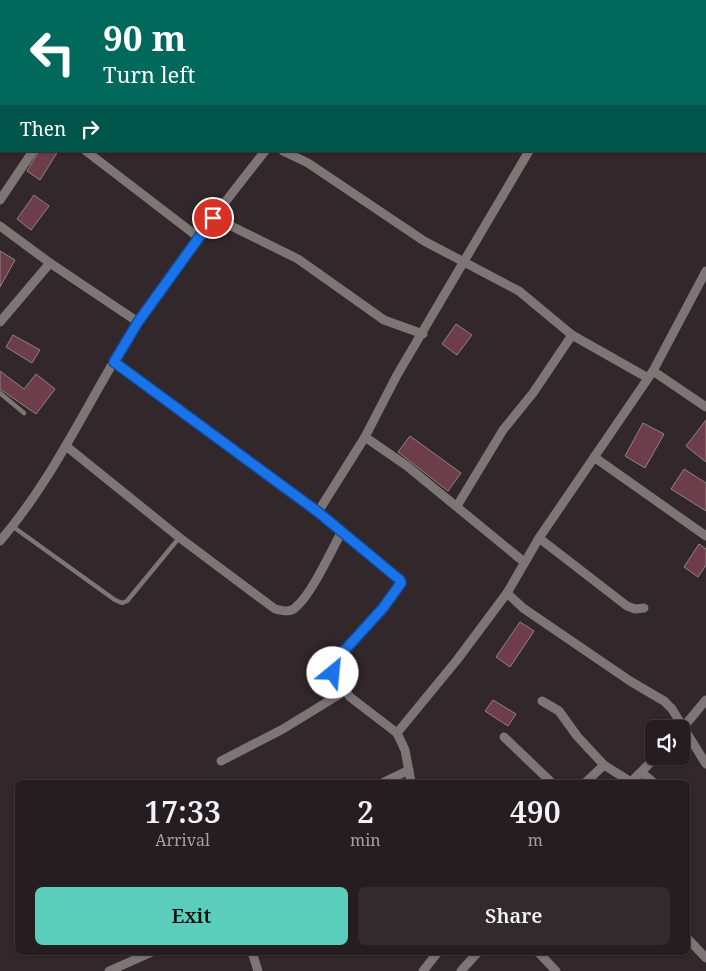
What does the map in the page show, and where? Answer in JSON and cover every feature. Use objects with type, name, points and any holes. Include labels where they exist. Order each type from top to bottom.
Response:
[{"type":"street","points":[[0,200],[32,152]]},
{"type":"street","points":[[87,152],[198,237]]},
{"type":"street","points":[[0,541],[66,446],[138,322],[198,237],[264,152]]},
{"type":"street","points":[[285,152],[308,164],[424,240],[519,291],[572,335],[650,374],[706,407]]},
{"type":"street","points":[[318,512],[364,437],[397,375],[423,334],[528,152]]},
{"type":"street","points":[[213,218],[298,259],[384,320],[423,334]]},
{"type":"street","points":[[0,226],[50,263],[138,322]]},
{"type":"street","points":[[0,322],[50,263]]},
{"type":"street","points":[[397,733],[457,660],[508,593],[539,538],[650,374],[706,271]]},
{"type":"street","points":[[456,506],[503,430],[533,393],[572,335]]},
{"type":"street","points":[[114,362],[318,512],[401,582],[383,608],[334,662],[333,673],[346,691],[367,712],[397,733],[405,750],[411,780]]},
{"type":"street","points":[[364,437],[407,466],[524,562]]},
{"type":"street","points":[[66,446],[180,538],[276,609],[286,612],[297,607],[320,573],[341,533]]},
{"type":"street","points":[[594,457],[706,536]]},
{"type":"street","points":[[539,538],[627,606],[635,609],[644,608]]},
{"type":"street","points":[[508,593],[523,608],[630,682],[664,700],[672,709],[677,720]]},
{"type":"street","points":[[221,761],[283,729],[346,691]]},
{"type":"street","points":[[690,720],[706,700]]},
{"type":"street","points":[[542,701],[559,711],[577,736],[604,765],[628,780]]},
{"type":"street","points":[[504,737],[549,780]]},
{"type":"street","points":[[690,741],[706,764]]},
{"type":"street","points":[[588,780],[604,765]]},
{"type":"street","points":[[633,780],[649,765]]},
{"type":"street","points":[[388,780],[409,770]]},
{"type":"street","points":[[642,773],[651,780]]},
{"type":"street","points":[[690,941],[706,958]]},
{"type":"street","points":[[109,971],[145,955]]},
{"type":"street","points":[[253,955],[258,971]]},
{"type":"street","points":[[423,971],[436,955]]},
{"type":"street","points":[[461,971],[475,955]]},
{"type":"street","points":[[541,955],[556,971]]},
{"type":"lane","points":[[0,393],[24,413]]},
{"type":"lane","points":[[12,526],[115,600],[122,603],[127,600],[180,538]]},
{"type":"building","points":[[38,152],[57,152],[40,180],[27,171]]},
{"type":"building","points":[[34,195],[49,206],[31,230],[17,219]]},
{"type":"building","points":[[0,251],[15,260],[0,287]]},
{"type":"building","points":[[456,324],[472,335],[457,355],[442,344]]},
{"type":"building","points":[[13,335],[40,350],[32,363],[6,347]]},
{"type":"building","points":[[0,371],[24,389],[36,374],[55,389],[36,414],[0,389]]},
{"type":"building","points":[[706,420],[706,462],[686,446]]},
{"type":"building","points":[[643,423],[664,434],[645,468],[625,456]]},
{"type":"building","points":[[410,436],[461,473],[448,491],[398,452]]},
{"type":"building","points":[[684,469],[706,483],[706,511],[671,489]]},
{"type":"building","points":[[699,544],[706,549],[706,565],[698,577],[684,567]]},
{"type":"building","points":[[520,622],[534,631],[510,667],[496,657]]},
{"type":"building","points":[[493,700],[516,714],[508,726],[485,711]]},
{"type":"route","points":[[213,218],[138,322],[114,362],[318,512],[400,580],[401,583],[383,608],[334,662],[333,673]]}]
